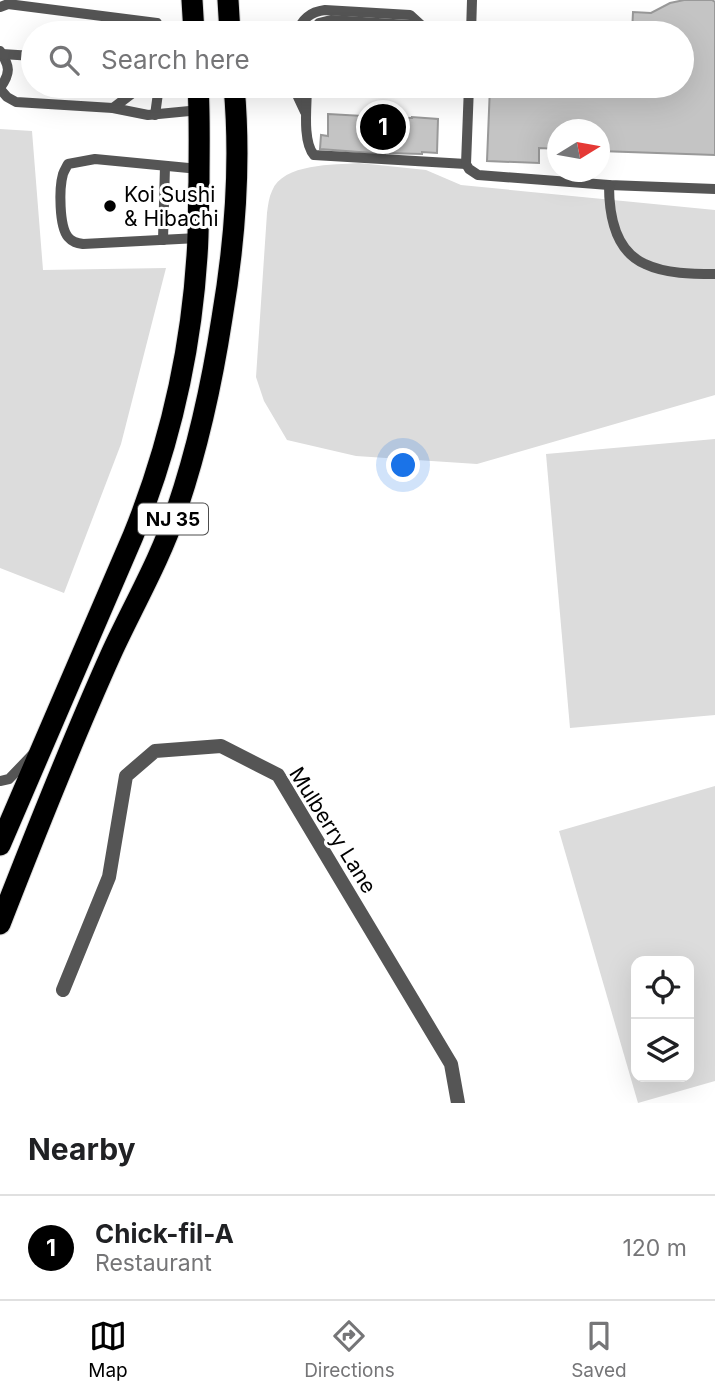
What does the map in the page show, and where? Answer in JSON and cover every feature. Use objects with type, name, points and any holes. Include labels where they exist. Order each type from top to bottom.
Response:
[{"type":"highway","points":[[192,0],[193,21]]},
{"type":"highway","points":[[228,0],[229,21]]},
{"type":"highway","name":"NJ 35","points":[[0,845],[133,536],[164,444],[179,387],[191,322],[198,238],[199,98]]},
{"type":"highway","name":"NJ 35","points":[[0,924],[111,655],[166,539],[197,449],[215,364],[234,242],[235,98]]},
{"type":"street","name":"Mulberry Lane","points":[[64,990],[108,877],[126,776],[155,751],[220,746],[278,775],[451,1064],[458,1103]]},
{"type":"lane","points":[[471,21],[472,0]]},
{"type":"lane","points":[[0,8],[8,4],[141,21]]},
{"type":"lane","points":[[303,21],[318,11],[325,10],[410,15],[417,21]]},
{"type":"lane","points":[[327,21],[346,21]]},
{"type":"lane","points":[[1,52],[21,54]]},
{"type":"lane","points":[[1,52],[8,64],[8,77],[0,88],[7,97],[16,102],[113,108],[148,115],[200,110]]},
{"type":"lane","points":[[113,108],[126,98]]},
{"type":"lane","points":[[155,115],[157,98]]},
{"type":"lane","points":[[298,98],[307,116]]},
{"type":"lane","points":[[307,98],[307,142],[314,155],[466,164]]},
{"type":"lane","points":[[469,98],[466,164],[469,169],[482,176],[715,189]]},
{"type":"lane","points":[[198,238],[83,244],[73,242],[66,235],[62,224],[61,192],[63,173],[68,164],[95,159],[199,169]]},
{"type":"lane","points":[[163,240],[165,166]]},
{"type":"lane","points":[[610,185],[612,221],[619,238],[630,253],[645,264],[666,270],[715,274]]},
{"type":"lane","points":[[0,781],[9,779],[42,745]]},
{"type":"shaded area","points":[[0,129],[32,131],[43,270],[166,268],[121,444],[64,593],[0,568]]},
{"type":"shaded area","points":[[359,163],[426,170],[461,185],[715,210],[715,395],[477,464],[356,456],[287,440],[264,401],[256,377],[269,198],[278,182],[298,170],[323,165]]},
{"type":"shaded area","points":[[715,439],[715,715],[570,728],[546,454]]},
{"type":"shaded area","points":[[715,786],[715,1081],[638,1103],[632,1082],[694,1082],[694,956],[631,956],[631,1079],[559,831]]},
{"type":"building","points":[[684,0],[715,2],[715,155],[610,151],[610,119],[547,119],[547,148],[539,148],[539,163],[487,161],[490,98],[694,98],[694,21],[633,21],[633,12],[651,13],[670,3]]},
{"type":"building","points":[[328,114],[438,119],[437,153],[385,154],[320,149],[321,135],[328,136]]},
{"type":"place","name":"Chick-fil-A","points":[[383,127]]},
{"type":"place","name":"Koi Sushi & Hibachi","points":[[110,206]]}]
